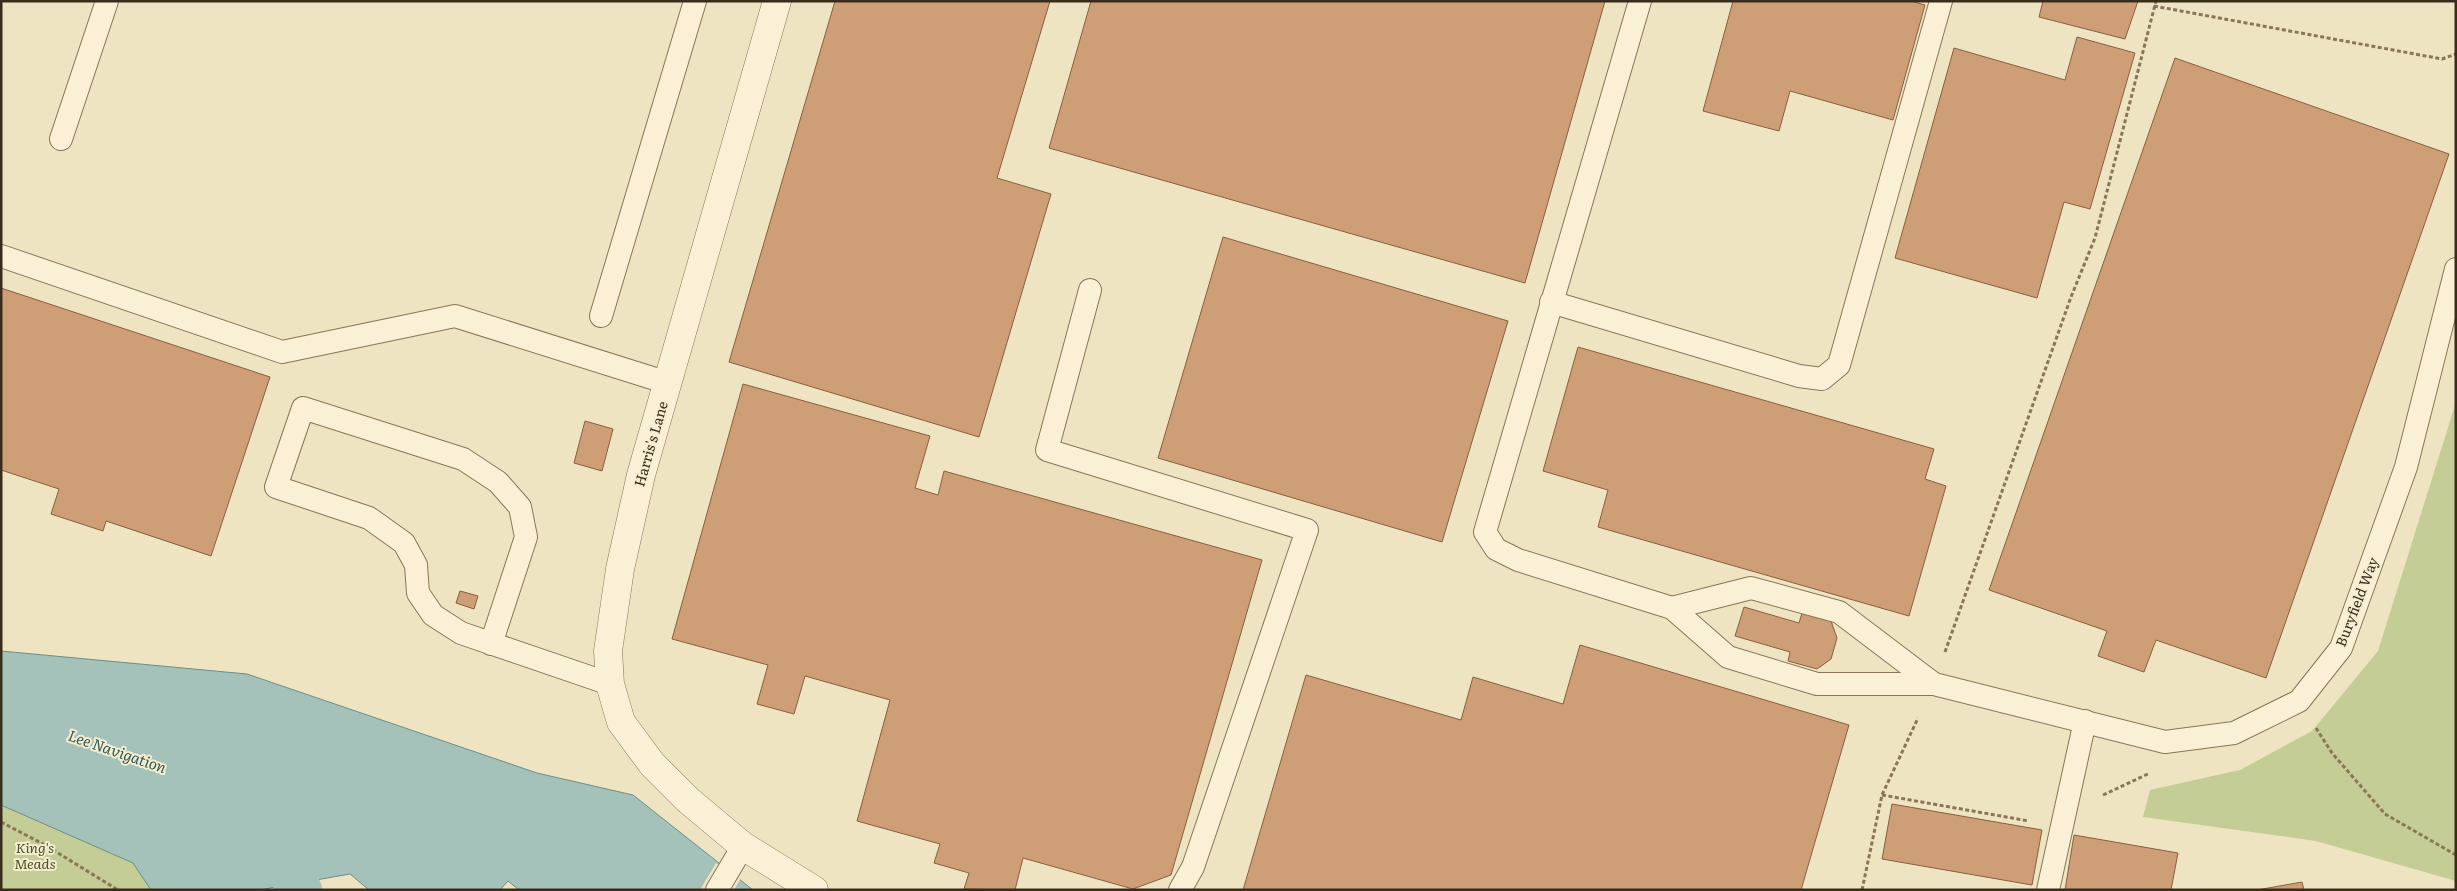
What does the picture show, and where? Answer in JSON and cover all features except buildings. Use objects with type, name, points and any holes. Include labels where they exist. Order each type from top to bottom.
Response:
[{"type":"street","name":"Harris's Lane","points":[[777,1],[641,475],[620,569],[608,651],[610,684],[621,722],[652,764],[688,800],[743,846],[814,890]]},
{"type":"lane","points":[[61,139],[107,1]]},
{"type":"lane","points":[[601,316],[695,1]]},
{"type":"lane","points":[[1640,1],[1485,532],[1496,549],[1518,560],[1672,608],[1728,657],[1818,684],[1934,684]]},
{"type":"lane","points":[[1551,302],[1799,376],[1822,378],[1839,365],[1941,1]]},
{"type":"lane","points":[[1,256],[282,352],[454,316],[668,383]]},
{"type":"lane","name":"Buryfield Way","points":[[1934,684],[2165,742],[2234,733],[2299,701],[2341,648],[2406,467],[2456,269]]},
{"type":"lane","points":[[1090,290],[1047,450],[1307,530],[1193,867],[1180,890]]},
{"type":"lane","points":[[491,644],[526,537],[520,507],[498,482],[463,459],[303,408],[276,487],[369,518],[404,543],[416,565],[418,593],[433,615],[461,633],[491,644],[610,684]]},
{"type":"lane","points":[[1672,608],[1751,588],[1839,612],[1934,684]]},
{"type":"lane","points":[[2048,890],[2085,721]]},
{"type":"lane","points":[[717,890],[743,846]]},
{"type":"path","points":[[1862,890],[1882,795],[1934,684],[2071,297],[2095,238],[2156,1]]},
{"type":"path","points":[[2154,6],[2442,59],[2456,54]]},
{"type":"path","points":[[2299,701],[2332,753],[2385,814],[2456,855]]},
{"type":"path","points":[[1,822],[45,845],[118,890]]},
{"type":"green space","points":[[2456,402],[2456,881],[2316,841],[2143,817],[2150,790],[2240,770],[2312,731],[2378,651]]},
{"type":"green space","name":"King's Meads","points":[[1,805],[133,863],[151,890],[1,890]]},
{"type":"water","points":[[1,651],[247,674],[537,773],[633,795],[753,890],[519,890],[508,881],[500,890],[369,890],[350,874],[259,890],[151,890],[133,863],[1,805]]},
{"type":"pier","points":[[716,863],[741,878],[734,890],[700,890]]},
{"type":"waterway","name":"Lee Navigation","points":[[263,837],[301,890]]}]
